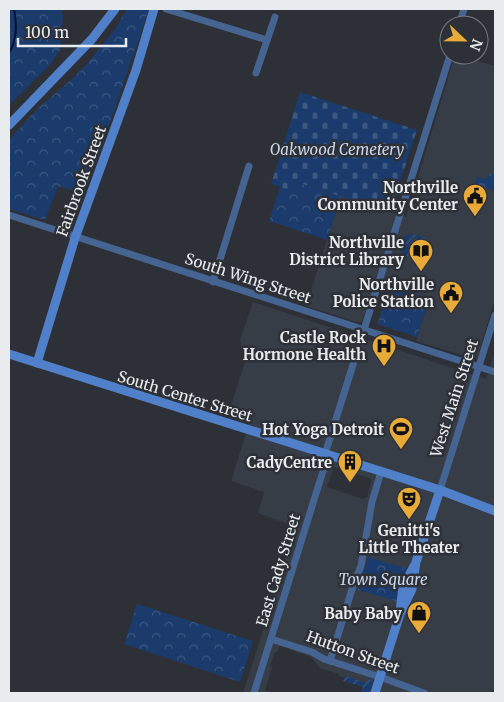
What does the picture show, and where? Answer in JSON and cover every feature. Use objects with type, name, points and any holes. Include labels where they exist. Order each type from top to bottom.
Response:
[{"type":"street","points":[[9,125],[92,39],[115,9]]},
{"type":"street","name":"Fairbrook Street","points":[[38,363],[75,238],[136,70],[154,9]]},
{"type":"street","points":[[166,9],[267,40]]},
{"type":"street","points":[[256,74],[275,17]]},
{"type":"street","name":"East Cady Street","points":[[254,693],[447,65]]},
{"type":"street","points":[[212,282],[249,166]]},
{"type":"street","name":"South Wing Street","points":[[9,216],[495,372]]},
{"type":"street","name":"West Main Street","points":[[440,490],[495,315]]},
{"type":"street","name":"South Center Street","points":[[9,354],[440,490],[495,511]]},
{"type":"street","points":[[330,661],[361,566],[372,502],[381,472]]},
{"type":"street","points":[[375,693],[400,614],[403,587],[416,562],[440,490]]},
{"type":"street","name":"Hutton Street","points":[[271,639],[424,693]]},
{"type":"shaded area","points":[[489,64],[495,66],[495,299],[478,355],[475,359],[416,341],[429,299],[416,295],[417,290],[377,277],[362,322],[306,306],[341,196],[406,217],[452,65]]},
{"type":"shaded area","points":[[253,302],[486,379],[495,351],[495,690],[488,693],[365,693],[367,684],[320,668],[311,657],[280,646],[277,652],[275,652],[270,666],[272,667],[265,690],[275,693],[243,693],[296,527],[258,513],[264,492],[231,481],[249,424],[227,417],[245,362],[240,340]],"holes":[[[334,467],[372,479],[367,497],[363,499],[327,487]]]},
{"type":"green space","points":[[9,9],[61,9],[63,16],[60,50],[49,66],[9,105]]},
{"type":"green space","points":[[127,9],[149,9],[97,160],[74,191],[58,186],[45,220],[9,209],[9,140],[37,109],[87,64],[115,29]]},
{"type":"green space","name":"Oakwood Cemetery","points":[[300,92],[417,130],[390,212],[293,181],[290,190],[271,184]]},
{"type":"green space","points":[[490,173],[495,175],[495,193],[493,190],[474,184],[477,177],[487,179]]},
{"type":"green space","points":[[292,181],[341,196],[327,240],[269,221],[280,187],[289,189]]},
{"type":"green space","points":[[413,234],[426,238],[425,241],[412,237],[408,257],[401,252],[401,243],[405,236]]},
{"type":"green space","points":[[393,282],[417,290],[416,295],[429,299],[417,337],[377,324]]},
{"type":"green space","name":"Town Square","points":[[368,557],[409,569],[399,602],[358,590]]},
{"type":"green space","points":[[137,604],[253,641],[240,682],[124,644]]},
{"type":"green space","points":[[345,676],[366,683],[369,677],[373,688],[368,693],[361,693],[363,687],[343,681]]},
{"type":"waterway","points":[[9,53],[14,43],[16,32],[14,9]]},
{"type":"place","name":"Northville Community Center","points":[[475,217]]},
{"type":"place","name":"Northville District Library","points":[[421,272]]},
{"type":"place","name":"Northville Police Station","points":[[451,314]]},
{"type":"place","name":"Castle Rock Hormone Health","points":[[384,367]]},
{"type":"place","name":"Hot Yoga Detroit","points":[[401,450]]},
{"type":"place","name":"CadyCentre","points":[[350,483]]},
{"type":"place","name":"Genitti's Little Theater","points":[[409,520]]},
{"type":"place","name":"Baby Baby","points":[[419,634]]}]
